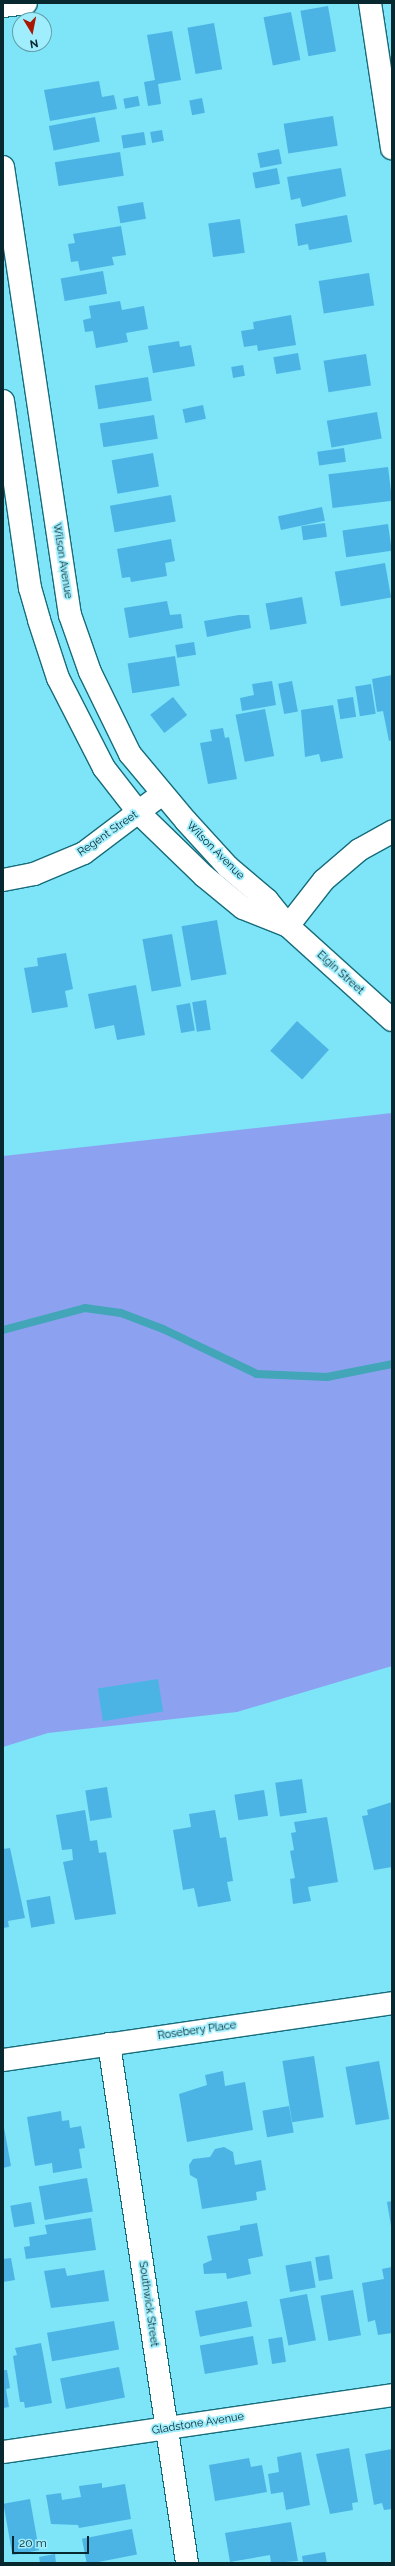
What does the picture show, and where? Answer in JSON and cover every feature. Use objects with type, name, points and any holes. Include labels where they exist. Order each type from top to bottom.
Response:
[{"type":"street","points":[[3,6],[26,3]]},
{"type":"street","points":[[370,3],[392,148]]},
{"type":"street","name":"Wilson Avenue","points":[[3,167],[70,615],[80,650],[114,724],[130,754],[162,794],[228,867],[267,900],[288,926]]},
{"type":"street","name":"Wilson Avenue","points":[[3,401],[30,588],[39,620],[72,708],[104,768],[139,813],[178,853],[243,908],[288,926]]},
{"type":"street","name":"Regent Street","points":[[3,880],[34,874],[84,853],[139,813],[162,794]]},
{"type":"street","points":[[288,926],[304,900],[324,880],[359,850],[392,832]]},
{"type":"street","name":"Elgin Street","points":[[288,926],[392,1020]]},
{"type":"street","name":"Rosebery Place","points":[[3,2060],[392,2003]]},
{"type":"street","name":"Southwick Street","points":[[109,2044],[187,2563]]},
{"type":"street","name":"Gladstone Avenue","points":[[3,2452],[392,2395]]},
{"type":"shaded area","points":[[392,1113],[392,1666],[237,1712],[48,1733],[3,1747],[3,1156]]},
{"type":"building","points":[[328,6],[336,51],[308,56],[300,11]]},
{"type":"building","points":[[291,12],[300,60],[273,65],[264,17]]},
{"type":"building","points":[[214,23],[222,69],[196,74],[187,28]]},
{"type":"building","points":[[172,31],[181,80],[158,84],[161,104],[148,106],[144,82],[155,80],[147,35]]},
{"type":"building","points":[[99,81],[102,97],[114,95],[117,109],[50,121],[44,90]]},
{"type":"building","points":[[138,96],[140,106],[125,109],[123,99]]},
{"type":"building","points":[[202,98],[205,113],[192,115],[189,100]]},
{"type":"building","points":[[333,116],[338,146],[288,153],[284,124]]},
{"type":"building","points":[[95,117],[100,142],[54,151],[49,126]]},
{"type":"building","points":[[162,130],[164,141],[152,143],[150,132]]},
{"type":"building","points":[[144,132],[146,145],[123,148],[121,136]]},
{"type":"building","points":[[279,149],[282,164],[260,168],[257,153]]},
{"type":"building","points":[[120,152],[124,176],[59,186],[55,162]]},
{"type":"building","points":[[277,168],[280,184],[256,188],[252,173]]},
{"type":"building","points":[[341,168],[346,196],[302,207],[300,198],[291,200],[287,177]]},
{"type":"building","points":[[143,202],[146,219],[120,223],[117,207]]},
{"type":"building","points":[[347,215],[352,242],[309,250],[308,244],[298,246],[295,224]]},
{"type":"building","points":[[240,219],[245,253],[213,257],[208,223]]},
{"type":"building","points":[[121,226],[126,255],[112,257],[114,265],[80,271],[78,261],[71,262],[68,244],[75,243],[73,234]]},
{"type":"building","points":[[103,271],[107,294],[65,301],[61,278]]},
{"type":"building","points":[[369,273],[374,306],[324,314],[319,281]]},
{"type":"building","points":[[120,301],[122,310],[144,306],[148,329],[126,333],[128,342],[96,348],[93,331],[85,332],[83,320],[91,318],[89,306]]},
{"type":"building","points":[[291,315],[296,345],[258,351],[257,345],[244,347],[241,331],[254,329],[253,322]]},
{"type":"building","points":[[179,341],[180,347],[191,345],[195,366],[153,373],[148,346]]},
{"type":"building","points":[[298,353],[301,370],[276,374],[273,357]]},
{"type":"building","points":[[366,354],[371,386],[329,392],[324,361]]},
{"type":"building","points":[[243,365],[245,376],[233,378],[231,367]]},
{"type":"building","points":[[148,377],[152,401],[98,409],[95,385]]},
{"type":"building","points":[[203,405],[206,419],[185,423],[182,409]]},
{"type":"building","points":[[377,412],[382,439],[331,447],[327,421]]},
{"type":"building","points":[[154,415],[158,439],[103,447],[100,424]]},
{"type":"building","points":[[344,448],[346,462],[319,466],[317,452]]},
{"type":"building","points":[[153,453],[159,486],[118,494],[112,460]]},
{"type":"building","points":[[388,467],[392,501],[333,508],[328,474]]},
{"type":"building","points":[[171,495],[176,522],[115,532],[110,506]]},
{"type":"building","points":[[322,507],[325,521],[281,530],[278,516]]},
{"type":"building","points":[[325,523],[327,537],[303,540],[301,526]]},
{"type":"building","points":[[388,524],[392,551],[346,557],[342,530]]},
{"type":"building","points":[[171,539],[175,561],[165,563],[167,576],[131,582],[130,577],[122,578],[117,549]]},
{"type":"building","points":[[385,563],[391,597],[341,606],[335,572]]},
{"type":"building","points":[[302,597],[307,624],[270,630],[266,603]]},
{"type":"building","points":[[167,601],[170,615],[181,614],[183,628],[129,638],[124,608]]},
{"type":"building","points":[[239,615],[249,615],[251,628],[207,637],[204,621]]},
{"type":"building","points":[[194,642],[196,655],[177,658],[175,645]]},
{"type":"building","points":[[175,656],[180,686],[132,693],[128,664]]},
{"type":"building","points":[[392,675],[392,740],[389,741],[383,711],[377,712],[372,679]]},
{"type":"building","points":[[272,681],[276,705],[242,711],[240,698],[254,695],[252,684]]},
{"type":"building","points":[[292,681],[298,711],[284,714],[278,684]]},
{"type":"building","points":[[371,684],[376,714],[360,716],[355,687]]},
{"type":"building","points":[[173,697],[187,715],[164,733],[150,715]]},
{"type":"building","points":[[353,697],[356,717],[340,719],[337,700]]},
{"type":"building","points":[[333,705],[343,758],[321,762],[319,754],[305,757],[301,710]]},
{"type":"building","points":[[265,709],[274,756],[245,762],[236,715]]},
{"type":"building","points":[[223,728],[225,738],[229,737],[237,779],[208,784],[200,743],[212,741],[210,730]]},
{"type":"building","points":[[217,920],[227,974],[191,980],[182,926]]},
{"type":"building","points":[[172,934],[181,986],[152,991],[142,939]]},
{"type":"building","points":[[66,953],[73,989],[65,991],[68,1007],[32,1013],[24,968],[38,966],[37,958]]},
{"type":"building","points":[[136,985],[145,1035],[117,1040],[114,1025],[95,1029],[88,994]]},
{"type":"building","points":[[206,1000],[211,1030],[197,1032],[192,1002]]},
{"type":"building","points":[[190,1003],[195,1031],[181,1033],[176,1005]]},
{"type":"building","points":[[297,1021],[329,1050],[302,1079],[270,1051]]},
{"type":"building","points":[[158,1679],[163,1712],[103,1721],[98,1689]]},
{"type":"building","points":[[302,1779],[307,1813],[280,1816],[275,1783]]},
{"type":"building","points":[[107,1787],[112,1818],[90,1821],[85,1790]]},
{"type":"building","points":[[264,1790],[268,1816],[238,1820],[234,1795]]},
{"type":"building","points":[[392,1802],[392,1867],[374,1870],[362,1816],[368,1815],[367,1810]]},
{"type":"building","points":[[85,1810],[90,1841],[97,1840],[99,1853],[106,1852],[116,1914],[75,1920],[63,1862],[73,1860],[72,1849],[62,1850],[56,1815]]},
{"type":"building","points":[[215,1810],[220,1838],[226,1837],[233,1881],[227,1882],[231,1901],[198,1907],[194,1888],[183,1890],[173,1830],[191,1827],[189,1814]]},
{"type":"building","points":[[327,1817],[338,1882],[308,1887],[311,1901],[293,1904],[290,1879],[295,1878],[290,1851],[294,1850],[291,1833],[296,1832],[294,1822]]},
{"type":"building","points":[[10,1848],[25,1918],[8,1921],[9,1927],[3,1928],[3,1849]]},
{"type":"building","points":[[50,1896],[55,1924],[31,1928],[26,1900]]},
{"type":"building","points":[[314,2056],[324,2117],[292,2122],[282,2061]]},
{"type":"building","points":[[379,2061],[389,2119],[356,2125],[346,2067]]},
{"type":"building","points":[[223,2071],[225,2086],[245,2082],[253,2130],[187,2142],[179,2094],[207,2085],[205,2075]]},
{"type":"building","points":[[289,2106],[294,2133],[267,2137],[262,2111]]},
{"type":"building","points":[[61,2111],[62,2121],[69,2120],[70,2128],[81,2126],[85,2148],[79,2149],[82,2168],[53,2173],[52,2163],[35,2166],[27,2117]]},
{"type":"building","points":[[3,2122],[11,2166],[3,2168]]},
{"type":"building","points":[[224,2147],[233,2152],[235,2165],[261,2160],[266,2190],[256,2192],[257,2200],[202,2209],[197,2179],[190,2175],[189,2165],[193,2159],[210,2157],[215,2149]]},
{"type":"building","points":[[87,2178],[93,2211],[45,2220],[39,2187]]},
{"type":"building","points":[[392,2201],[392,2226],[391,2226],[387,2202]]},
{"type":"building","points":[[31,2202],[35,2224],[14,2227],[10,2206]]},
{"type":"building","points":[[91,2218],[96,2250],[26,2259],[24,2247],[30,2246],[29,2237],[47,2234],[45,2225]]},
{"type":"building","points":[[257,2223],[263,2256],[248,2259],[251,2274],[227,2279],[226,2273],[204,2274],[203,2264],[212,2260],[207,2236],[240,2230],[240,2226]]},
{"type":"building","points":[[329,2255],[333,2279],[319,2281],[315,2257]]},
{"type":"building","points":[[11,2258],[15,2280],[3,2282],[3,2259]]},
{"type":"building","points":[[311,2261],[316,2288],[290,2292],[285,2266]]},
{"type":"building","points":[[392,2267],[392,2333],[378,2335],[375,2320],[368,2322],[362,2283],[384,2279],[382,2269]]},
{"type":"building","points":[[65,2268],[67,2276],[104,2270],[109,2301],[51,2308],[44,2271]]},
{"type":"building","points":[[353,2290],[361,2335],[328,2341],[321,2296]]},
{"type":"building","points":[[307,2294],[316,2340],[288,2345],[280,2299]]},
{"type":"building","points":[[247,2301],[252,2327],[200,2337],[195,2311]]},
{"type":"building","points":[[114,2321],[119,2350],[52,2361],[47,2333]]},
{"type":"building","points":[[253,2336],[258,2365],[205,2374],[200,2345]]},
{"type":"building","points":[[282,2337],[286,2362],[272,2364],[268,2339]]},
{"type":"building","points":[[41,2343],[52,2403],[25,2408],[24,2402],[20,2402],[13,2356],[17,2355],[15,2348]]},
{"type":"building","points":[[119,2367],[125,2397],[66,2409],[60,2378]]},
{"type":"building","points":[[3,2370],[7,2370],[10,2388],[6,2389],[9,2407],[3,2408]]},
{"type":"building","points":[[349,2448],[358,2502],[352,2503],[353,2510],[330,2514],[316,2454]]},
{"type":"building","points":[[392,2449],[392,2509],[384,2510],[382,2503],[374,2505],[365,2454]]},
{"type":"building","points":[[301,2452],[310,2505],[286,2510],[283,2492],[271,2494],[268,2474],[279,2472],[277,2457]]},
{"type":"building","points":[[249,2458],[251,2467],[262,2465],[267,2492],[215,2501],[209,2465]]},
{"type":"building","points":[[102,2483],[102,2488],[125,2484],[131,2519],[79,2528],[78,2525],[51,2524],[46,2495],[61,2493],[62,2500],[81,2497],[79,2486]]},
{"type":"building","points":[[30,2499],[39,2550],[12,2555],[3,2504]]},
{"type":"building","points":[[291,2522],[298,2561],[271,2563],[270,2555],[230,2562],[225,2533]]},
{"type":"building","points":[[132,2529],[137,2555],[87,2563],[82,2539]]},
{"type":"building","points":[[325,2552],[327,2563],[303,2563],[302,2556]]},
{"type":"building","points":[[55,2554],[56,2563],[40,2563],[39,2557]]},
{"type":"waterway","points":[[3,1330],[85,1308],[121,1313],[163,1329],[257,1374],[327,1377],[392,1364]]}]
